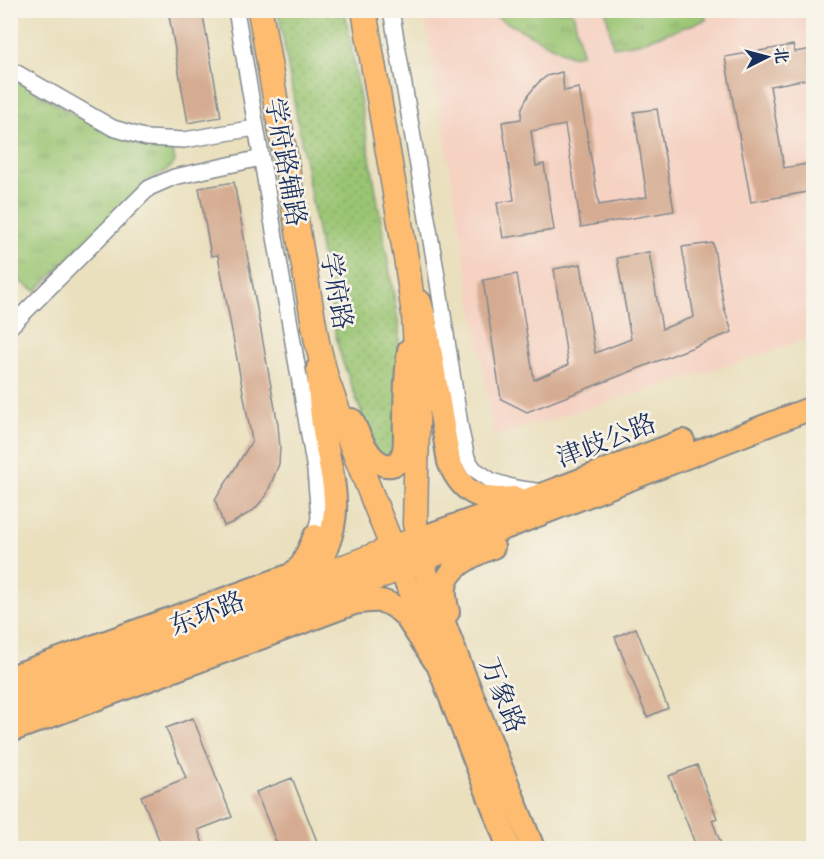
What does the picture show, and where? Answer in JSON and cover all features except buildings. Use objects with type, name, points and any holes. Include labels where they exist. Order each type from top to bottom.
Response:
[{"type":"highway","name":"学府路","points":[[260,10],[317,342],[327,381],[338,411],[409,554]]},
{"type":"highway","points":[[364,10],[414,315],[418,375],[415,510],[409,554]]},
{"type":"highway","name":"东环路","points":[[10,695],[303,584],[409,554]]},
{"type":"highway","name":"东环路","points":[[10,717],[409,554]]},
{"type":"main road","points":[[407,264],[425,320],[449,462],[458,481],[472,493],[485,498],[552,500]]},
{"type":"main road","points":[[317,342],[361,440],[372,458],[390,466],[396,464],[403,454],[406,382],[414,315]]},
{"type":"main road","points":[[303,584],[326,552],[336,514],[335,487],[321,411],[317,342]]},
{"type":"main road","name":"津歧公路","points":[[552,500],[813,391]]},
{"type":"main road","name":"津歧公路","points":[[409,554],[552,500],[813,407]]},
{"type":"main road","points":[[10,731],[354,603],[371,600],[387,602],[400,611],[446,659],[454,634],[445,596],[445,586],[450,574],[465,560],[522,533],[552,500]]},
{"type":"main road","points":[[10,677],[291,575],[302,565],[315,536]]},
{"type":"main road","name":"万象路","points":[[409,554],[509,849]]},
{"type":"main road","name":"万象路","points":[[446,659],[533,849]]},
{"type":"street","name":"学府路辅路","points":[[236,10],[315,470],[319,518],[315,536]]},
{"type":"street","points":[[391,10],[467,458],[474,469],[492,481],[552,500]]},
{"type":"street","points":[[10,69],[113,128],[147,138],[184,140],[255,128]]},
{"type":"street","points":[[10,327],[149,188],[174,177],[261,158]]},
{"type":"shaded area","points":[[424,11],[813,11],[813,336],[759,356],[494,437]]},
{"type":"green space","points":[[278,11],[345,11],[399,326],[399,447],[391,458],[376,453],[342,360],[336,337]]},
{"type":"green space","points":[[485,11],[573,11],[582,54],[570,56]]},
{"type":"green space","points":[[606,11],[705,11],[706,20],[638,43],[613,47]]},
{"type":"green space","points":[[10,75],[68,111],[109,132],[137,144],[173,151],[175,162],[169,169],[148,180],[36,291],[11,276]]}]
